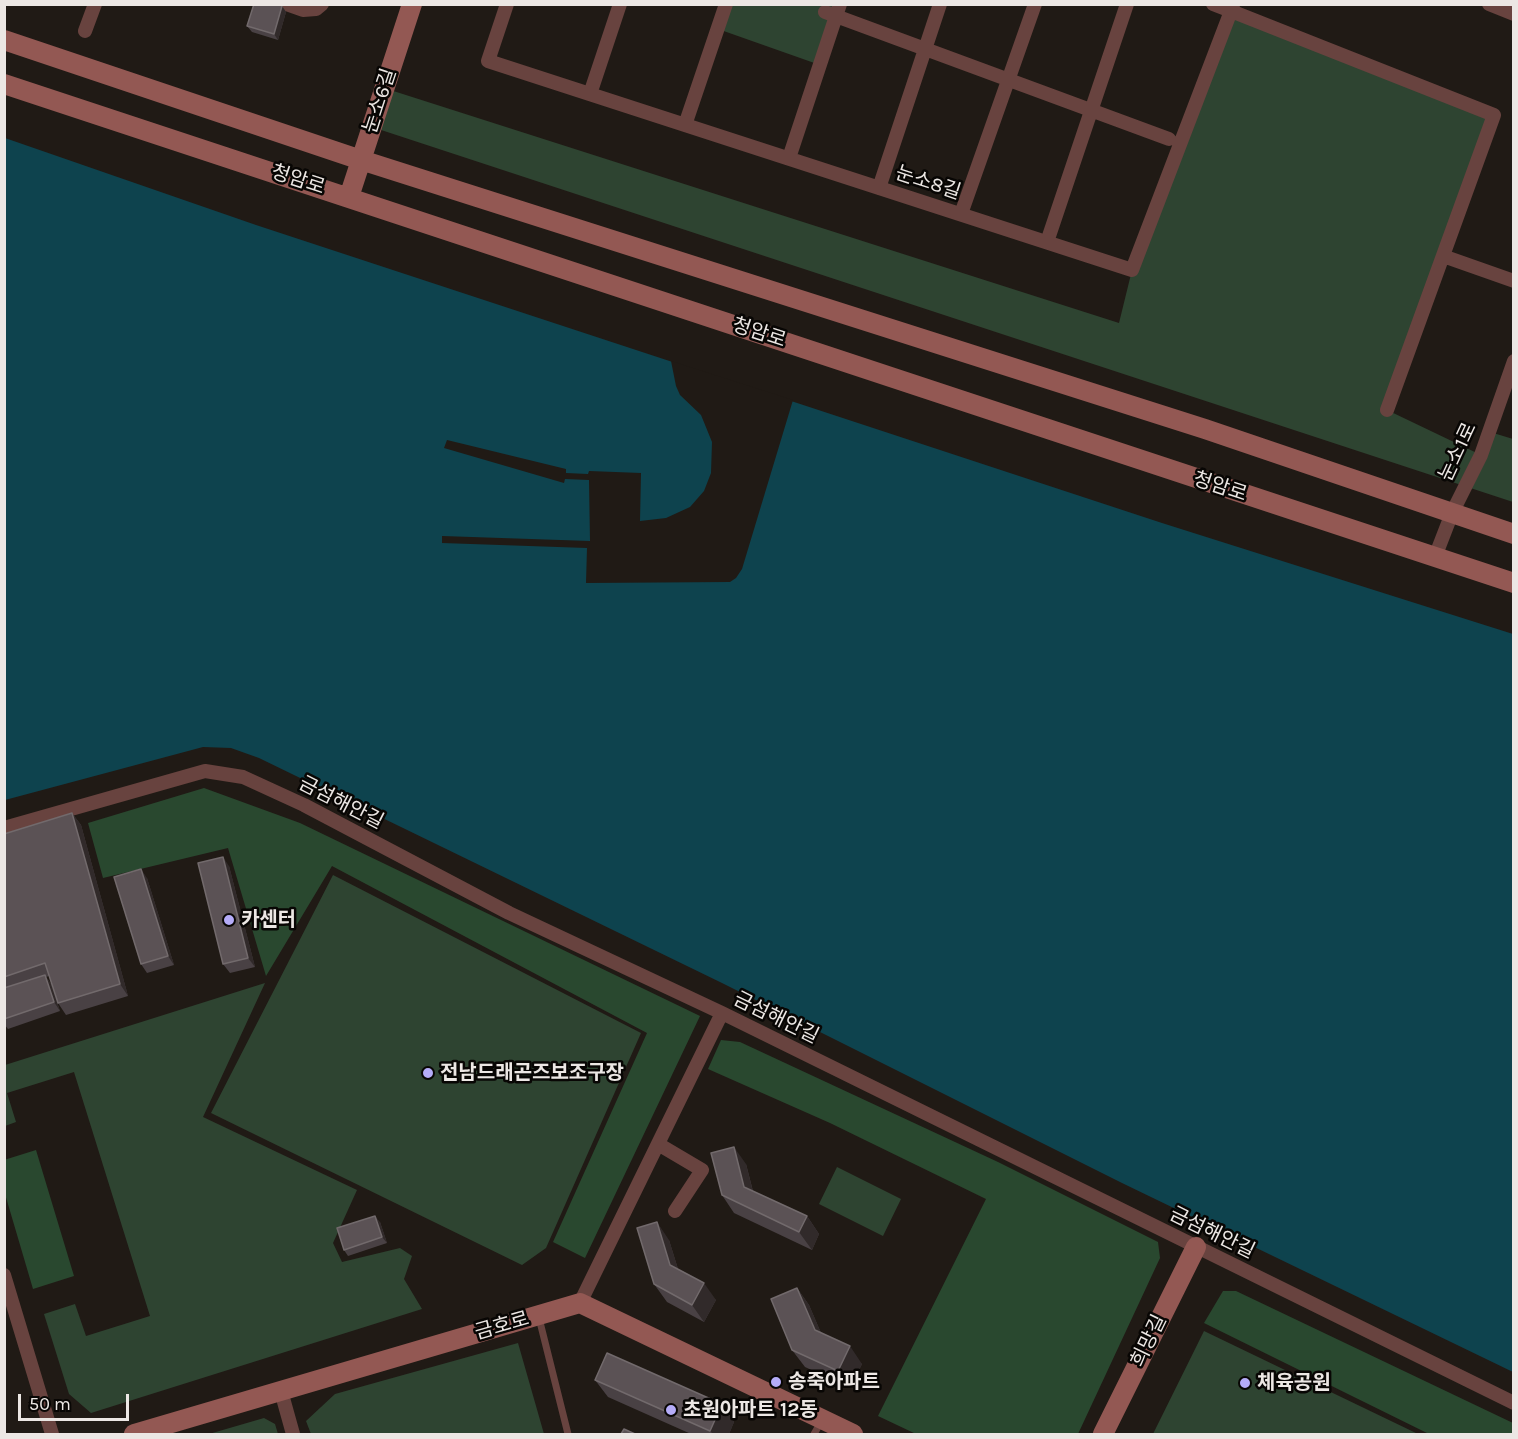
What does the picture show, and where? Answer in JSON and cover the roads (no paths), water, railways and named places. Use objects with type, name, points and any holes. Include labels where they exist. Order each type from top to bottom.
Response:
[{"type":"main road","name":"눈소6길","points":[[349,196],[412,4]]},
{"type":"main road","name":"청암로","points":[[4,40],[361,160],[1205,429],[1514,534]]},
{"type":"main road","name":"청암로","points":[[4,84],[349,196],[1514,583]]},
{"type":"main road","name":"희망길","points":[[1103,1434],[1196,1248]]},
{"type":"main road","name":"금호로","points":[[134,1434],[580,1303]]},
{"type":"main road","points":[[580,1303],[818,1427],[853,1434]]},
{"type":"street","points":[[85,31],[95,4]]},
{"type":"street","points":[[286,4],[303,10],[316,9],[322,4]]},
{"type":"street","name":"눈소8길","points":[[507,4],[488,61],[1132,270],[1232,8]]},
{"type":"street","points":[[590,94],[620,4]]},
{"type":"street","points":[[685,125],[726,4]]},
{"type":"street","points":[[879,188],[940,4]]},
{"type":"street","points":[[961,214],[1035,4]]},
{"type":"street","points":[[1047,242],[1127,4]]},
{"type":"street","points":[[1213,4],[1232,8],[1494,115],[1387,410]]},
{"type":"street","points":[[1489,4],[1514,14]]},
{"type":"street","points":[[789,159],[834,11],[925,49],[1169,139]]},
{"type":"street","points":[[1443,256],[1514,281]]},
{"type":"street","name":"눈소1로","points":[[1435,557],[1452,513],[1481,455],[1514,361]]},
{"type":"street","name":"금섬해안길","points":[[4,828],[205,771],[243,777],[304,805],[509,913],[722,1013],[1514,1403]]},
{"type":"street","points":[[580,1303],[722,1013]]},
{"type":"street","points":[[658,1144],[702,1170],[675,1211]]},
{"type":"street","points":[[4,1275],[52,1434]]},
{"type":"street","points":[[281,1391],[293,1434]]},
{"type":"lane","points":[[538,1316],[568,1434]]},
{"type":"water","points":[[5,138],[256,225],[1162,523],[1513,634],[1513,1372],[1122,1183],[722,983],[259,758],[231,748],[203,747],[5,800]]},
{"type":"place","name":"카센터","points":[[229,920]]},
{"type":"place","name":"전남드래곤즈보조구장","points":[[428,1073]]},
{"type":"place","name":"송죽아파트","points":[[776,1382]]},
{"type":"place","name":"체육공원","points":[[1245,1383]]},
{"type":"place","name":"초원아파트 12동","points":[[671,1410]]}]
